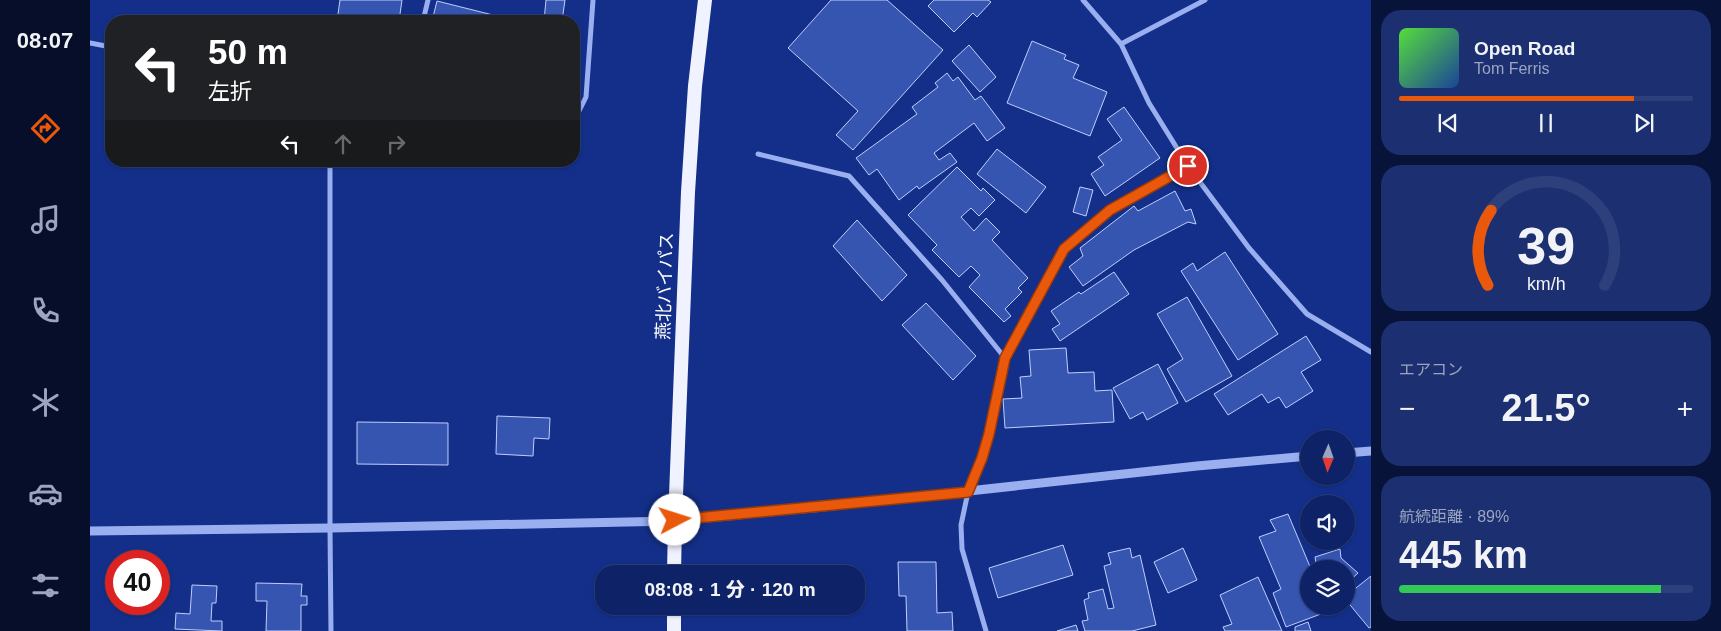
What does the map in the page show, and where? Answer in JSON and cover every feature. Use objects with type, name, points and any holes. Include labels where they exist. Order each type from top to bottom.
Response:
[{"type":"highway","name":"燕北バイパス","points":[[674,565],[688,192],[695,86],[705,0]]},
{"type":"highway","points":[[674,615],[674,631]]},
{"type":"street","points":[[424,15],[428,0]]},
{"type":"street","points":[[580,109],[586,97],[593,0]]},
{"type":"street","points":[[1083,0],[1121,44],[1149,103],[1188,166],[1249,248],[1307,314],[1371,352]]},
{"type":"street","points":[[1121,44],[1205,0]]},
{"type":"street","points":[[90,43],[105,47]]},
{"type":"street","points":[[758,154],[849,176],[942,280],[1005,358]]},
{"type":"street","points":[[986,631],[962,548],[961,525],[968,492],[982,458],[989,434],[1005,358],[1064,249],[1110,210],[1188,166]]},
{"type":"street","points":[[330,167],[331,631]]},
{"type":"street","points":[[1355,452],[1371,451]]},
{"type":"street","points":[[90,531],[330,528],[675,520],[968,492],[1197,466],[1300,457]]},
{"type":"building","points":[[340,0],[402,0],[400,15],[338,15]]},
{"type":"building","points":[[546,0],[565,0],[563,15],[545,15]]},
{"type":"building","points":[[831,0],[887,0],[943,50],[853,150],[836,135],[858,111],[788,48]]},
{"type":"building","points":[[934,0],[988,0],[991,2],[977,17],[973,13],[954,32],[928,6]]},
{"type":"building","points":[[437,1],[493,15],[434,15]]},
{"type":"building","points":[[1032,41],[1066,55],[1064,59],[1079,65],[1073,78],[1107,92],[1090,136],[1007,103]]},
{"type":"building","points":[[969,45],[996,77],[980,92],[952,61]]},
{"type":"building","points":[[947,73],[953,81],[958,77],[975,100],[981,96],[1005,128],[987,141],[974,123],[934,153],[939,160],[950,153],[957,162],[919,189],[917,186],[899,200],[877,169],[869,175],[856,158],[917,114],[912,107],[938,87],[935,83]]},
{"type":"building","points":[[1124,107],[1160,158],[1105,196],[1091,174],[1104,165],[1098,157],[1122,140],[1107,119]]},
{"type":"building","points":[[997,149],[1046,187],[1026,213],[977,174]]},
{"type":"building","points":[[957,167],[981,191],[983,188],[995,200],[979,216],[971,208],[961,217],[974,231],[986,218],[1000,232],[992,240],[1028,278],[1018,288],[1022,292],[1005,309],[1011,316],[1004,322],[969,287],[980,275],[971,266],[959,277],[932,250],[937,245],[908,215]]},
{"type":"building","points":[[1080,187],[1093,190],[1086,216],[1073,212]]},
{"type":"building","points":[[1175,191],[1185,211],[1191,209],[1196,224],[1188,222],[1134,250],[1083,286],[1069,267],[1083,256],[1080,248],[1134,206],[1138,211]]},
{"type":"building","points":[[857,220],[907,275],[882,301],[833,246]]},
{"type":"building","points":[[1225,252],[1278,334],[1238,360],[1181,271],[1193,263],[1197,271]]},
{"type":"building","points":[[1114,272],[1129,294],[1060,341],[1052,329],[1060,324],[1051,311]]},
{"type":"building","points":[[1187,297],[1232,376],[1186,402],[1167,369],[1183,359],[1157,314]]},
{"type":"building","points":[[926,303],[976,356],[953,380],[902,325]]},
{"type":"building","points":[[1306,336],[1321,360],[1301,372],[1313,391],[1286,408],[1279,397],[1268,403],[1262,394],[1228,415],[1214,394]]},
{"type":"building","points":[[1066,348],[1068,373],[1094,372],[1095,391],[1112,390],[1114,422],[1005,428],[1003,399],[1022,398],[1020,377],[1031,376],[1029,350]]},
{"type":"building","points":[[1158,364],[1178,403],[1147,420],[1143,412],[1130,419],[1113,388]]},
{"type":"building","points":[[497,416],[550,418],[549,439],[534,438],[533,456],[496,454]]},
{"type":"building","points":[[357,422],[448,423],[448,465],[357,464]]},
{"type":"building","points":[[1288,514],[1300,543],[1300,550],[1303,550],[1307,560],[1300,560],[1300,615],[1318,615],[1286,627],[1273,593],[1281,589],[1259,537],[1276,531],[1270,520]]},
{"type":"building","points":[[1063,545],[1073,575],[998,598],[989,568]]},
{"type":"building","points":[[1130,548],[1132,558],[1140,555],[1156,625],[1132,631],[1085,631],[1082,621],[1088,620],[1084,600],[1089,598],[1088,593],[1103,589],[1108,609],[1114,608],[1104,566],[1111,564],[1108,553]]},
{"type":"building","points":[[1183,548],[1197,580],[1168,593],[1154,562]]},
{"type":"building","points":[[1340,550],[1341,558],[1343,560],[1316,560],[1315,557]]},
{"type":"building","points":[[898,562],[936,562],[937,613],[952,612],[953,631],[907,631],[906,596],[899,596]]},
{"type":"building","points":[[1371,576],[1371,627],[1369,628],[1355,611],[1355,589]]},
{"type":"building","points":[[1258,577],[1282,631],[1225,631],[1223,627],[1232,624],[1220,595]]},
{"type":"building","points":[[256,583],[302,584],[301,596],[307,596],[307,605],[301,605],[301,631],[266,631],[267,601],[256,601]]},
{"type":"building","points":[[192,585],[217,586],[216,603],[212,603],[211,621],[222,621],[222,631],[175,629],[176,613],[190,614]]},
{"type":"building","points":[[1308,622],[1311,631],[1295,631],[1295,627]]},
{"type":"building","points":[[1076,625],[1078,631],[1057,631]]},
{"type":"route","points":[[675,520],[968,492],[982,458],[989,434],[1005,358],[1064,249],[1110,210],[1188,166]]}]
